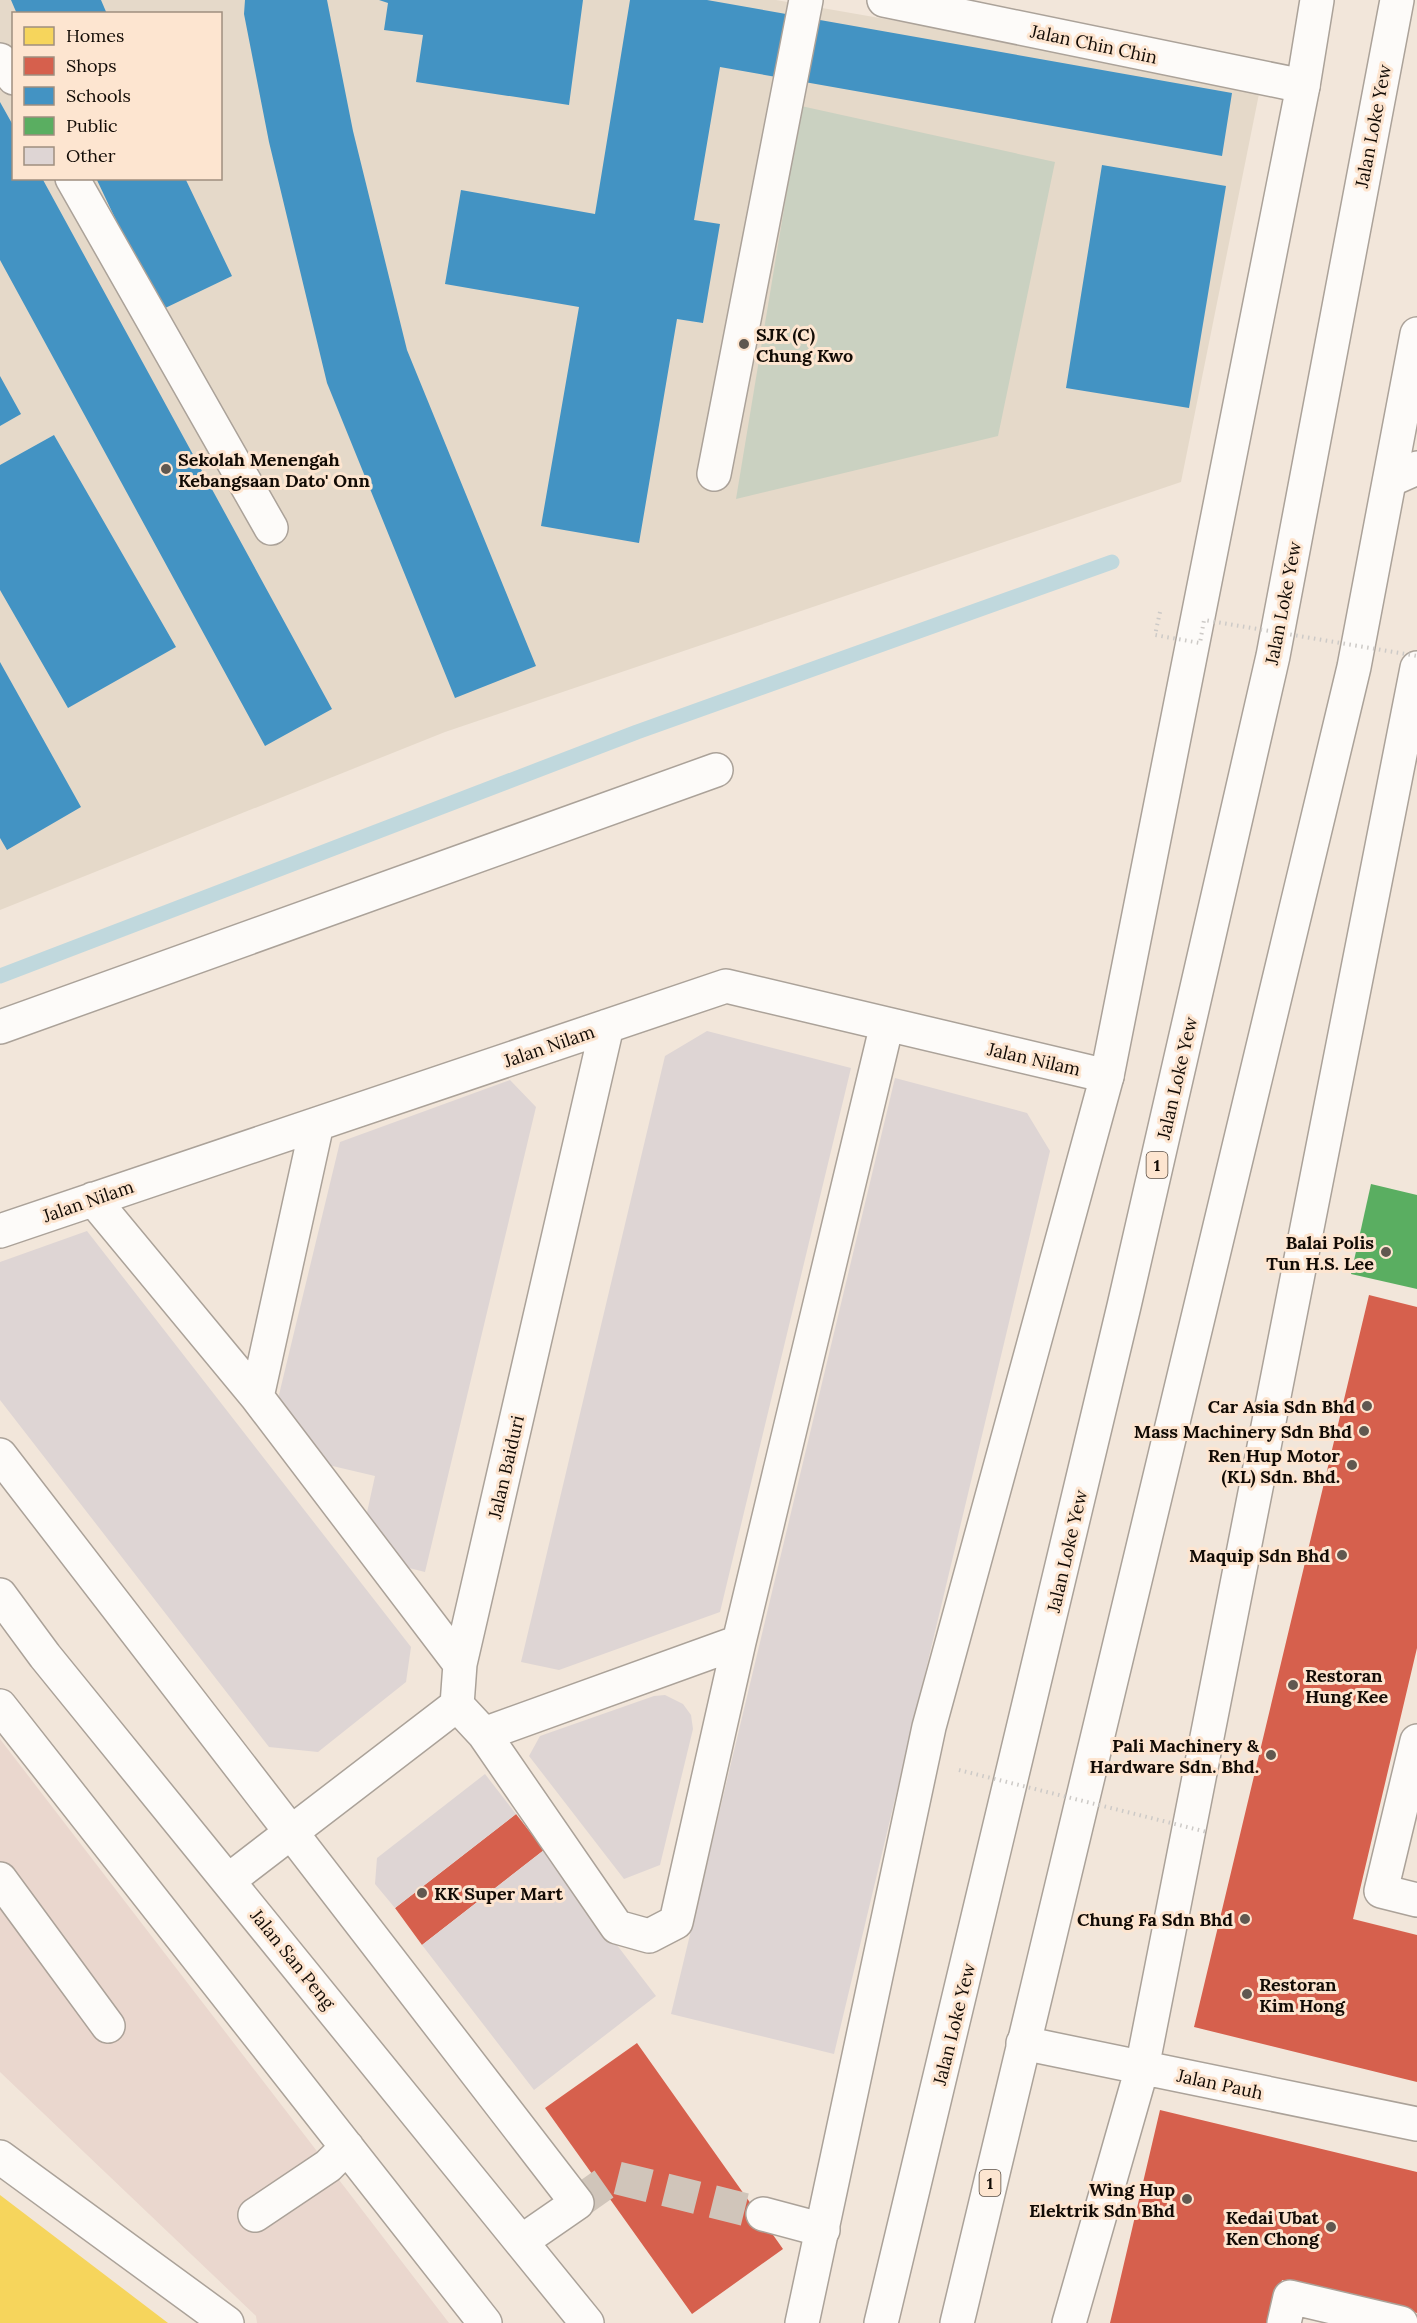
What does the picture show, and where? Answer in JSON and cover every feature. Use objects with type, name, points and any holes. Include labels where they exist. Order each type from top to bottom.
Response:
[{"type":"main road","points":[[714,474],[806,0]]},
{"type":"main road","name":"Jalan Chin Chin","points":[[884,0],[1304,86]]},
{"type":"main road","points":[[802,2323],[929,1727],[1107,1076],[1304,86],[1317,0]]},
{"type":"main road","name":"Jalan Loke Yew","points":[[881,2323],[1122,1318],[1273,656],[1397,0]]},
{"type":"main road","points":[[0,60],[12,75]]},
{"type":"main road","points":[[73,180],[271,528]]},
{"type":"main road","name":"1","points":[[957,2323],[1349,690],[1404,474],[1417,334]]},
{"type":"main road","points":[[1069,2323],[1142,2068],[1417,668]]},
{"type":"main road","points":[[0,1027],[716,770]]},
{"type":"main road","name":"Jalan Nilam","points":[[0,1231],[726,986],[1107,1076]]},
{"type":"main road","points":[[229,1880],[457,1705],[484,1734],[617,1927],[649,1936],[676,1922],[739,1642],[887,1024]]},
{"type":"main road","name":"Jalan Baiduri","points":[[457,1705],[460,1664],[607,1026]]},
{"type":"main road","points":[[257,1397],[317,1124]]},
{"type":"main road","points":[[93,1199],[257,1397],[460,1664]]},
{"type":"main road","points":[[0,1455],[577,2203],[522,2241]]},
{"type":"main road","name":"Jalan San Peng","points":[[0,1595],[45,1656],[587,2323]]},
{"type":"main road","points":[[0,1628],[45,1656]]},
{"type":"main road","points":[[484,1734],[739,1642]]},
{"type":"main road","points":[[0,1706],[485,2323]]},
{"type":"main road","points":[[1417,1741],[1381,1891],[1417,1900]]},
{"type":"main road","points":[[0,1879],[108,2026]]},
{"type":"main road","name":"Jalan Pauh","points":[[1023,2043],[1417,2124]]},
{"type":"main road","points":[[255,2215],[328,2166],[347,2147]]},
{"type":"main road","points":[[0,2157],[227,2323]]},
{"type":"main road","points":[[763,2214],[823,2230]]},
{"type":"main road","points":[[1284,2323],[1290,2297],[1401,2323]]},
{"type":"path","points":[[1160,612],[1155,635],[1200,643],[1204,620],[1417,656]]},
{"type":"path","points":[[959,1770],[1207,1832]]},
{"type":"shaded area","name":"SJK (C) Chung Kwo","points":[[0,0],[776,0],[1261,84],[1181,482],[445,732],[0,910]]},
{"type":"shaded area","points":[[0,1739],[449,2323],[257,2323],[256,2316],[0,2072]]},
{"type":"green space","points":[[801,106],[1055,162],[998,436],[736,499]]},
{"type":"building: Homes","points":[[0,2195],[168,2323],[0,2323]]},
{"type":"building: Shops","points":[[1369,1295],[1417,1307],[1417,1648],[1353,1919],[1417,1935],[1417,2082],[1194,2027]]},
{"type":"building: Shops","points":[[516,1814],[544,1850],[422,1945],[395,1908]]},
{"type":"building: Shops","points":[[637,2043],[783,2249],[692,2314],[545,2108]]},
{"type":"building: Shops","points":[[1160,2110],[1417,2172],[1417,2313],[1282,2280],[1272,2323],[1110,2323]]},
{"type":"building: Schools","points":[[11,0],[101,0],[106,12],[16,12]]},
{"type":"building: Schools","points":[[245,0],[327,0],[353,131],[407,350],[536,666],[455,698],[327,383],[269,142],[244,14]]},
{"type":"building: Schools","points":[[379,0],[583,0],[569,105],[416,82],[423,35],[384,30],[388,3]]},
{"type":"building: Schools","points":[[630,0],[707,0],[1232,93],[1222,156],[720,67],[694,220],[720,224],[703,323],[677,319],[639,543],[541,526],[579,307],[445,284],[461,190],[595,214]]},
{"type":"building: Schools","points":[[0,102],[12,123],[12,180],[43,180],[332,709],[265,746],[0,260]]},
{"type":"building: Schools","points":[[1102,165],[1226,186],[1189,408],[1066,388]]},
{"type":"building: Schools","points":[[97,180],[186,180],[232,276],[159,311]]},
{"type":"building: Schools","points":[[0,376],[21,414],[0,426]]},
{"type":"building: Schools","points":[[54,435],[176,647],[68,708],[0,590],[0,465]]},
{"type":"building: Schools","points":[[0,662],[81,807],[7,850],[0,838]]},
{"type":"building: Public","name":"Balai Polis Tun H.S. Lee","points":[[1371,1184],[1417,1195],[1417,1289],[1351,1274]]},
{"type":"building: Other","points":[[707,1031],[851,1068],[720,1612],[559,1670],[521,1662],[665,1056]]},
{"type":"building: Other","points":[[895,1078],[1027,1113],[1050,1151],[834,2054],[671,2014]]},
{"type":"building: Other","points":[[510,1080],[536,1107],[425,1572],[405,1567],[366,1517],[375,1476],[324,1464],[277,1403],[340,1142]]},
{"type":"building: Other","points":[[87,1231],[411,1647],[406,1682],[318,1752],[269,1747],[0,1400],[0,1262]]},
{"type":"building: Other","points":[[665,1695],[683,1704],[691,1715],[693,1729],[660,1865],[624,1879],[529,1756],[540,1736],[654,1696]]},
{"type":"building: Other","points":[[485,1774],[516,1814],[395,1908],[375,1884],[377,1858]]},
{"type":"building: Other","points":[[544,1850],[656,1996],[534,2090],[422,1945]]},
{"type":"waterway","points":[[0,976],[637,732],[1112,562]]},
{"type":"tunnel","points":[[577,2203],[614,2177],[763,2214]]},
{"type":"place","name":"SJK (C) Chung Kwo","points":[[744,344]]},
{"type":"place","name":"Sekolah Menengah Kebangsaan Dato' Onn","points":[[166,469]]},
{"type":"place","name":"Balai Polis Tun H.S. Lee","points":[[1386,1252]]},
{"type":"place","name":"Car Asia Sdn Bhd","points":[[1367,1406]]},
{"type":"place","name":"Mass Machinery Sdn Bhd","points":[[1364,1431]]},
{"type":"place","name":"Ren Hup Motor (KL) Sdn. Bhd.","points":[[1352,1465]]},
{"type":"place","name":"Maquip Sdn Bhd","points":[[1342,1555]]},
{"type":"place","name":"Restoran Hung Kee","points":[[1293,1685]]},
{"type":"place","name":"Pali Machinery & Hardware Sdn. Bhd.","points":[[1271,1755]]},
{"type":"place","name":"KK Super Mart","points":[[422,1893]]},
{"type":"place","name":"Chung Fa Sdn Bhd","points":[[1245,1919]]},
{"type":"place","name":"Restoran Kim Hong","points":[[1247,1994]]},
{"type":"place","name":"Wing Hup Elektrik Sdn Bhd","points":[[1187,2199]]},
{"type":"place","name":"Kedai Ubat Ken Chong","points":[[1331,2227]]}]
